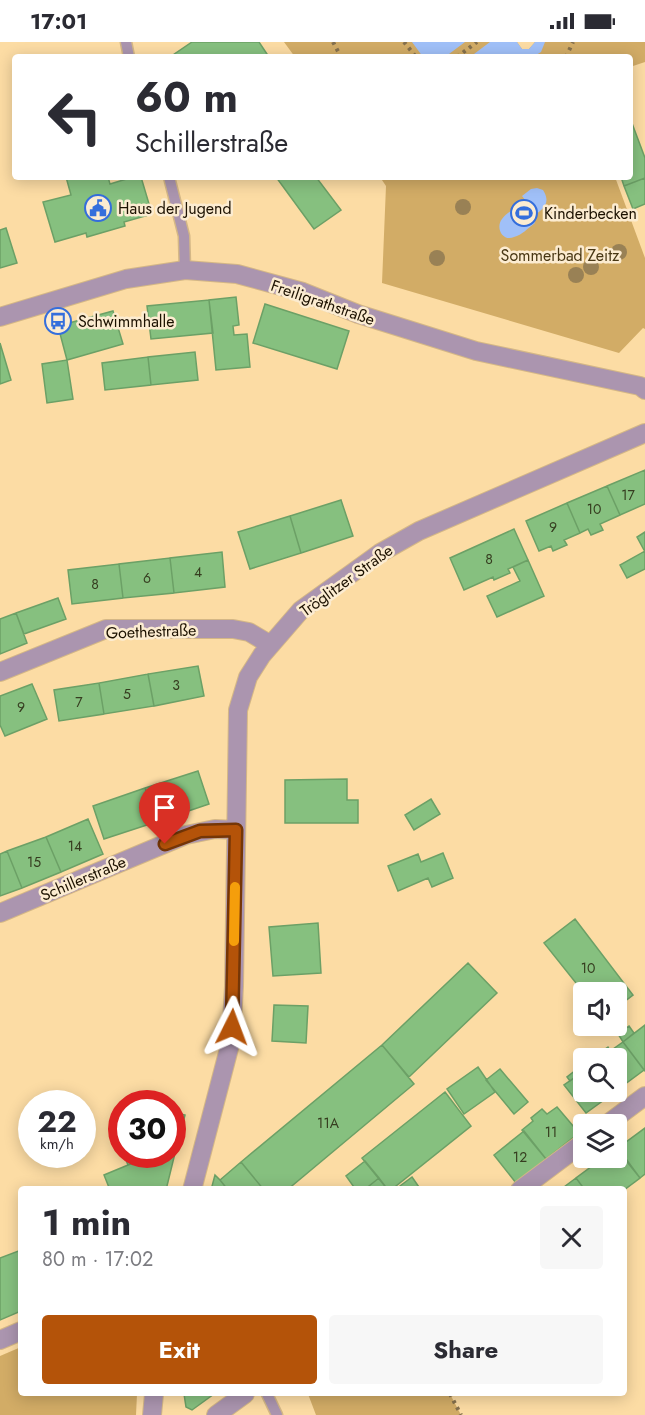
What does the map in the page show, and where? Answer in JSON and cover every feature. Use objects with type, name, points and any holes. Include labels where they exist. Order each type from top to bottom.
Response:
[{"type":"street","name":"Freiligrathstraße","points":[[0,317],[102,285],[185,270],[237,274],[303,292],[358,314],[476,351],[640,386],[645,390]]},
{"type":"street","name":"Tröglitzer Straße","points":[[193,1186],[231,1041],[238,710],[248,677],[271,645],[301,610],[380,553],[419,531],[645,433]]},
{"type":"street","name":"Goethestraße","points":[[0,672],[105,629],[233,629],[249,632],[271,645]]},
{"type":"street","name":"Schillerstraße","points":[[0,913],[186,835],[215,829],[236,830]]},
{"type":"street","points":[[621,1114],[645,1096]]},
{"type":"street","points":[[525,1186],[573,1150]]},
{"type":"street","points":[[0,1340],[18,1332]]},
{"type":"street","points":[[152,1415],[154,1396]]},
{"type":"street","points":[[216,1415],[242,1396]]},
{"type":"lane","points":[[170,180],[184,236],[185,270]]},
{"type":"lane","points":[[268,1396],[277,1415]]},
{"type":"path","points":[[404,42],[414,54]]},
{"type":"path","points":[[461,54],[477,42]]},
{"type":"path","points":[[451,1396],[461,1415]]},
{"type":"green space","points":[[284,42],[517,42],[522,49],[529,49],[535,42],[645,42],[645,62],[633,66],[633,54],[293,54]]},
{"type":"green space","name":"Sommerbad Zeitz","points":[[382,180],[616,180],[645,258],[645,329],[643,328],[619,353],[382,283],[386,186]]},
{"type":"green space","points":[[18,1348],[18,1396],[137,1396],[136,1415],[0,1415],[0,1356]]},
{"type":"green space","points":[[309,1396],[451,1396],[461,1415],[316,1415]]},
{"type":"water","points":[[412,42],[465,42],[449,54],[421,54]]},
{"type":"water","points":[[490,42],[517,42],[522,49],[529,49],[535,42],[545,42],[538,54],[474,54]]},
{"type":"water","name":"Kinderbecken","points":[[531,189],[543,190],[546,195],[546,203],[531,218],[535,223],[517,236],[506,238],[499,226],[502,219],[526,201],[522,196]]},
{"type":"building","points":[[192,42],[259,42],[267,54],[174,54]]},
{"type":"building","points":[[633,126],[645,158],[645,178],[624,186],[622,180],[633,180]]},
{"type":"building","points":[[645,178],[645,204],[633,209],[624,186]]},
{"type":"building","name":"Haus der Jugend","points":[[67,180],[109,180],[110,184],[123,180],[142,180],[152,214],[124,222],[125,226],[87,237],[86,233],[55,242],[43,202],[71,195]]},
{"type":"building","points":[[278,180],[318,180],[341,210],[314,229]]},
{"type":"building","points":[[6,228],[17,263],[0,268],[0,230]]},
{"type":"building","points":[[236,297],[239,325],[233,326],[234,335],[247,334],[250,367],[216,370],[209,300]]},
{"type":"building","points":[[209,300],[213,333],[151,339],[147,306]]},
{"type":"building","points":[[265,304],[349,331],[337,369],[253,343]]},
{"type":"building","points":[[113,311],[123,344],[67,360],[58,326]]},
{"type":"building","points":[[0,343],[11,380],[0,384]]},
{"type":"building","points":[[195,352],[198,380],[151,385],[148,357]]},
{"type":"building","points":[[148,357],[151,385],[105,390],[102,363]]},
{"type":"building","points":[[67,360],[73,399],[47,403],[42,364]]},
{"type":"building","points":[[645,470],[645,504],[620,515],[607,486]]},
{"type":"building","points":[[607,486],[620,515],[600,524],[603,530],[591,535],[588,529],[580,533],[567,503]]},
{"type":"building","points":[[341,500],[353,536],[301,553],[290,516]]},
{"type":"building","points":[[567,503],[580,533],[564,540],[567,545],[553,551],[551,546],[539,551],[526,521]]},
{"type":"building","points":[[290,516],[301,553],[250,569],[238,532]]},
{"type":"building","points":[[514,529],[528,560],[508,569],[510,573],[494,580],[493,577],[464,590],[450,558]]},
{"type":"building","points":[[645,532],[645,550],[644,550],[637,537]]},
{"type":"building","points":[[645,551],[645,569],[627,578],[620,565]]},
{"type":"building","points":[[222,552],[225,587],[174,593],[170,558]]},
{"type":"building","points":[[170,558],[174,593],[123,598],[119,564]]},
{"type":"building","points":[[528,560],[544,596],[497,617],[487,596],[520,581],[513,567]]},
{"type":"building","points":[[119,564],[123,598],[72,604],[68,570]]},
{"type":"building","points":[[58,598],[66,619],[24,634],[16,613]]},
{"type":"building","points":[[16,613],[27,643],[0,654],[0,619]]},
{"type":"building","points":[[198,666],[204,696],[154,706],[148,674]]},
{"type":"building","points":[[148,674],[154,706],[104,714],[99,683]]},
{"type":"building","points":[[99,683],[104,714],[59,721],[54,690]]},
{"type":"building","points":[[32,684],[47,719],[5,736],[0,725],[0,696]]},
{"type":"building","points":[[198,771],[209,804],[156,822],[145,788]]},
{"type":"building","points":[[347,779],[347,800],[358,800],[358,823],[285,823],[285,780]]},
{"type":"building","points":[[145,788],[156,822],[104,839],[93,806]]},
{"type":"building","points":[[431,799],[440,814],[414,830],[405,815]]},
{"type":"building","points":[[88,819],[103,854],[61,872],[46,837]]},
{"type":"building","points":[[46,837],[61,872],[22,888],[7,851]]},
{"type":"building","points":[[7,851],[22,888],[0,896],[0,854]]},
{"type":"building","points":[[443,853],[453,878],[432,887],[428,878],[398,891],[388,866],[418,854],[421,862]]},
{"type":"building","points":[[575,919],[623,982],[575,982],[544,943]]},
{"type":"building","points":[[318,923],[321,973],[273,976],[269,927]]},
{"type":"building","points":[[468,963],[497,993],[409,1077],[382,1045]]},
{"type":"building","points":[[627,987],[633,995],[627,1000]]},
{"type":"building","points":[[274,1005],[308,1006],[306,1043],[272,1041]]},
{"type":"building","points":[[645,1025],[645,1071],[623,1042]]},
{"type":"building","points":[[629,1026],[634,1033],[623,1042],[619,1036],[627,1036]]},
{"type":"building","points":[[623,1042],[644,1070],[627,1083],[627,1048],[615,1048]]},
{"type":"building","points":[[382,1045],[414,1084],[292,1186],[261,1186],[241,1162]]},
{"type":"building","points":[[478,1067],[495,1092],[464,1114],[447,1089]]},
{"type":"building","points":[[500,1069],[528,1102],[514,1114],[486,1080]]},
{"type":"building","points":[[573,1072],[573,1079],[570,1081],[567,1077]]},
{"type":"building","points":[[573,1079],[573,1096],[564,1085]]},
{"type":"building","points":[[445,1092],[471,1126],[396,1186],[385,1186],[362,1158]]},
{"type":"building","points":[[577,1102],[601,1102],[586,1113]]},
{"type":"building","points":[[557,1107],[573,1126],[573,1138],[546,1159],[522,1130],[542,1109],[547,1114]]},
{"type":"building","points":[[645,1128],[645,1174],[640,1178],[627,1160],[627,1141]]},
{"type":"building","points":[[524,1131],[546,1159],[516,1183],[494,1155]]},
{"type":"building","points":[[365,1161],[379,1178],[369,1186],[353,1186],[346,1176]]},
{"type":"building","points":[[241,1162],[261,1186],[225,1186],[220,1180]]},
{"type":"building","points":[[627,1162],[640,1178],[627,1188],[582,1186],[576,1178],[590,1168],[627,1168]]},
{"type":"building","points":[[121,1168],[171,1168],[167,1186],[108,1186],[104,1175]]},
{"type":"building","points":[[215,1175],[225,1186],[212,1186]]},
{"type":"building","points":[[412,1177],[418,1186],[400,1186]]},
{"type":"building","points":[[379,1178],[385,1186],[369,1186]]},
{"type":"building","points":[[576,1178],[582,1186],[565,1186]]},
{"type":"building","points":[[18,1251],[18,1312],[0,1320],[0,1258]]},
{"type":"building","points":[[184,1396],[211,1396],[192,1410],[186,1407]]},
{"type":"slow traffic","points":[[234,941],[235,887]]},
{"type":"place","name":"Haus der Jugend","points":[[98,208]]},
{"type":"place","name":"Kinderbecken","points":[[524,213]]},
{"type":"place","name":"Schwimmhalle","points":[[58,321]]},
{"type":"route","points":[[165,844],[200,831],[236,830],[232,1027]]}]
